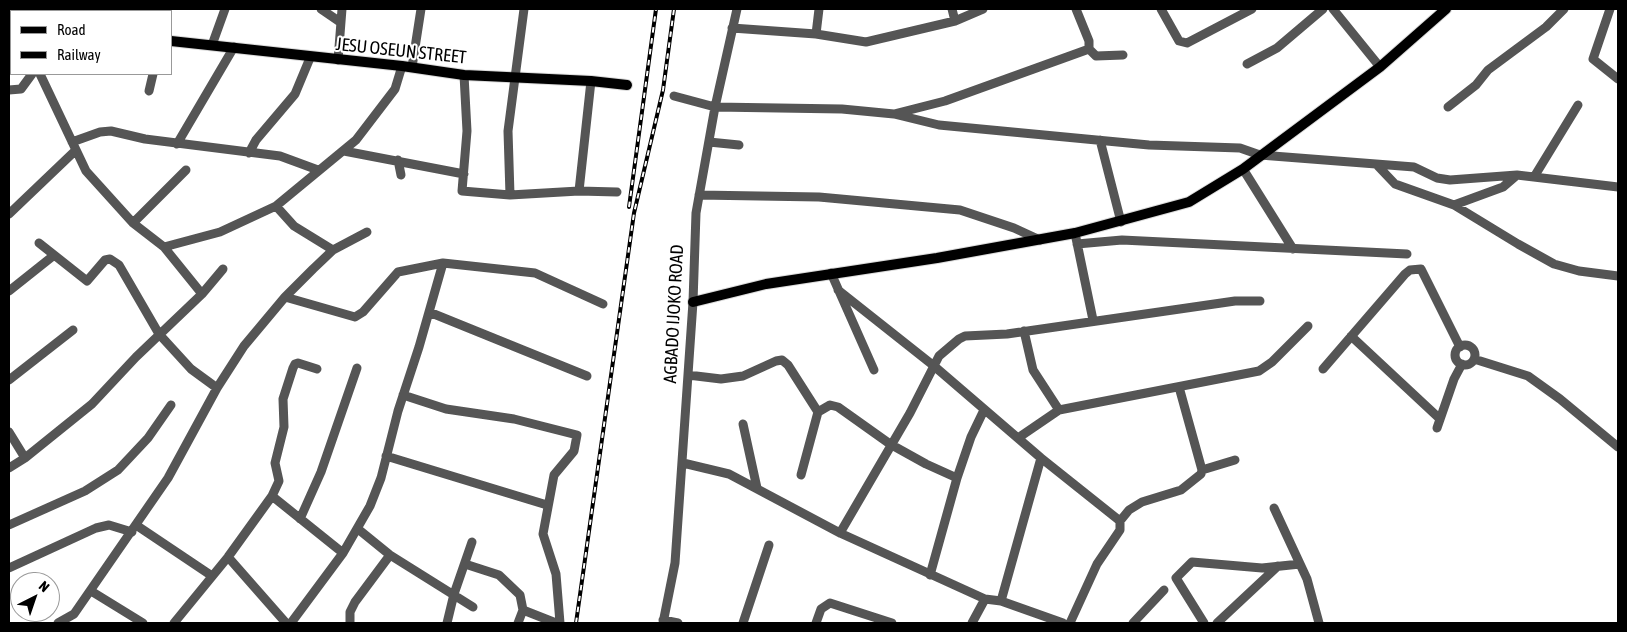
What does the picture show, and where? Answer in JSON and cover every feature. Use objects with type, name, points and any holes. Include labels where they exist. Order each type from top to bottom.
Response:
[{"type":"main road","points":[[693,302],[766,284],[831,273],[936,258],[1040,240],[1076,239],[1121,222],[1189,202],[1243,169],[1380,67],[1446,9]]},
{"type":"main road","name":"JESU OSEUN STREET","points":[[172,41],[234,47],[310,58],[407,66],[514,79],[591,80],[627,85]]},
{"type":"street","points":[[212,45],[225,9]]},
{"type":"street","points":[[321,9],[340,22]]},
{"type":"street","points":[[338,60],[342,9]]},
{"type":"street","points":[[164,247],[220,232],[276,206],[344,150],[385,104],[395,89],[407,66],[421,9]]},
{"type":"street","points":[[510,195],[508,131],[524,9]]},
{"type":"street","name":"AGBADO IJOKO ROAD","points":[[663,622],[673,577],[683,462],[693,302],[693,255],[699,196],[715,107],[737,9]]},
{"type":"street","points":[[816,34],[819,9]]},
{"type":"street","points":[[952,9],[955,21]]},
{"type":"street","points":[[732,28],[816,34],[866,42],[955,21],[983,9]]},
{"type":"street","points":[[1076,9],[1089,41],[1089,49],[1096,56],[1123,55]]},
{"type":"street","points":[[1161,9],[1179,41],[1187,43],[1252,9]]},
{"type":"street","points":[[1248,64],[1277,48],[1323,9]]},
{"type":"street","points":[[1333,9],[1380,67]]},
{"type":"street","points":[[1448,107],[1476,85],[1488,70],[1546,27],[1564,9]]},
{"type":"street","points":[[1610,9],[1593,59],[1618,79]]},
{"type":"street","points":[[177,144],[234,47]]},
{"type":"street","points":[[894,114],[945,101],[1089,49]]},
{"type":"street","points":[[249,153],[256,140],[295,94],[310,58]]},
{"type":"street","points":[[464,74],[467,131],[462,190],[510,195],[579,191],[617,192]]},
{"type":"street","points":[[9,90],[21,89],[31,75]]},
{"type":"street","points":[[40,75],[86,172],[133,223],[164,247],[202,294]]},
{"type":"street","points":[[149,91],[154,75]]},
{"type":"street","points":[[579,191],[591,80]]},
{"type":"street","points":[[674,96],[715,107],[842,109],[894,114],[939,125],[1149,145],[1240,148],[1260,155],[1414,166],[1437,178],[1450,180],[1517,175],[1618,187]]},
{"type":"street","points":[[1534,177],[1578,105]]},
{"type":"street","points":[[9,214],[74,146],[100,132],[111,131],[177,144],[280,156],[318,170]]},
{"type":"street","points":[[1100,140],[1121,222]]},
{"type":"street","points":[[709,142],[740,145]]},
{"type":"street","points":[[344,150],[464,174]]},
{"type":"street","points":[[398,160],[401,175]]},
{"type":"street","points":[[1376,164],[1395,184],[1454,205],[1554,264],[1579,272],[1618,276]]},
{"type":"street","points":[[1243,169],[1293,250]]},
{"type":"street","points":[[133,223],[186,170]]},
{"type":"street","points":[[1454,205],[1503,187],[1517,175]]},
{"type":"street","points":[[699,196],[819,197],[960,210],[1014,228],[1040,240]]},
{"type":"street","points":[[276,206],[294,226],[333,250]]},
{"type":"street","points":[[58,623],[74,614],[168,478],[217,388],[244,346],[285,297],[333,250],[367,232]]},
{"type":"street","points":[[1093,320],[1076,239],[1407,254]]},
{"type":"street","points":[[39,242],[53,256],[87,281],[105,260],[110,258],[119,265],[159,334],[190,368],[217,388]]},
{"type":"street","points":[[9,291],[53,256]]},
{"type":"street","points":[[285,297],[355,317],[363,312],[398,272],[443,263],[535,273],[603,304]]},
{"type":"street","points":[[291,623],[343,553],[370,506],[443,263]]},
{"type":"street","points":[[9,468],[25,458],[92,404],[159,334],[202,294],[223,269]]},
{"type":"street","points":[[1323,368],[1410,270],[1421,269],[1460,347]]},
{"type":"street","points":[[831,273],[874,370]]},
{"type":"street","points":[[838,290],[934,366],[1041,458],[1120,521]]},
{"type":"street","points":[[840,533],[890,444],[910,413],[934,366],[945,350],[965,336],[1024,331],[1093,320],[1148,315],[1235,301],[1260,301]]},
{"type":"street","points":[[429,312],[587,376]]},
{"type":"street","points":[[1018,438],[1059,410],[1259,371],[1308,326]]},
{"type":"street","points":[[9,380],[73,330]]},
{"type":"street","points":[[1024,331],[1033,370],[1059,410]]},
{"type":"street","points":[[1351,336],[1440,419]]},
{"type":"street","points":[[1466,345],[1472,348],[1475,353],[1474,359],[1468,365],[1462,364],[1457,360],[1455,354],[1460,347],[1466,345]]},
{"type":"street","points":[[1474,359],[1528,376],[1618,447]]},
{"type":"street","points":[[688,375],[721,379],[743,376],[782,360],[788,365],[818,412]]},
{"type":"street","points":[[174,623],[228,557],[272,496],[279,481],[275,464],[284,427],[283,399],[293,368],[298,363],[317,368]]},
{"type":"street","points":[[1437,428],[1454,379],[1462,364]]},
{"type":"street","points":[[300,519],[321,472],[357,368]]},
{"type":"street","points":[[1070,623],[1097,564],[1120,530],[1120,521],[1129,510],[1142,502],[1180,490],[1201,474],[1202,470],[1180,387]]},
{"type":"street","points":[[403,395],[446,409],[514,419],[576,434],[574,451],[554,475],[543,534],[556,574],[560,623]]},
{"type":"street","points":[[9,525],[85,491],[118,470],[148,438],[171,405]]},
{"type":"street","points":[[801,474],[818,412],[830,405],[838,407],[890,444],[926,464],[957,478]]},
{"type":"street","points":[[930,575],[970,437],[984,410]]},
{"type":"street","points":[[743,424],[757,488]]},
{"type":"street","points":[[9,432],[25,458]]},
{"type":"street","points":[[386,456],[547,505]]},
{"type":"street","points":[[1001,601],[1041,458]]},
{"type":"street","points":[[1202,470],[1235,460]]},
{"type":"street","points":[[683,462],[729,474],[840,533],[985,599],[1001,601],[1064,623]]},
{"type":"street","points":[[272,496],[343,553]]},
{"type":"street","points":[[1274,508],[1307,579],[1318,623]]},
{"type":"street","points":[[9,568],[96,528],[109,525],[134,528],[212,576]]},
{"type":"street","points":[[358,529],[390,555],[454,594],[473,608]]},
{"type":"street","points":[[447,623],[454,594],[472,542]]},
{"type":"street","points":[[743,623],[769,545]]},
{"type":"street","points":[[350,623],[350,612],[355,602],[390,555]]},
{"type":"street","points":[[228,557],[286,623]]},
{"type":"street","points":[[1204,623],[1176,578],[1192,562],[1262,568],[1300,564]]},
{"type":"street","points":[[465,564],[500,576],[520,595],[523,610],[518,623]]},
{"type":"street","points":[[1217,623],[1278,566]]},
{"type":"street","points":[[1133,623],[1164,590]]},
{"type":"street","points":[[91,591],[143,623]]},
{"type":"street","points":[[972,623],[985,599]]},
{"type":"street","points":[[816,623],[821,609],[830,604],[892,623]]},
{"type":"street","points":[[523,610],[556,623]]},
{"type":"street","points":[[663,622],[678,623]]},
{"type":"railway","points":[[629,207],[656,9]]},
{"type":"railway","points":[[576,623],[634,213],[663,90],[674,9]]}]
